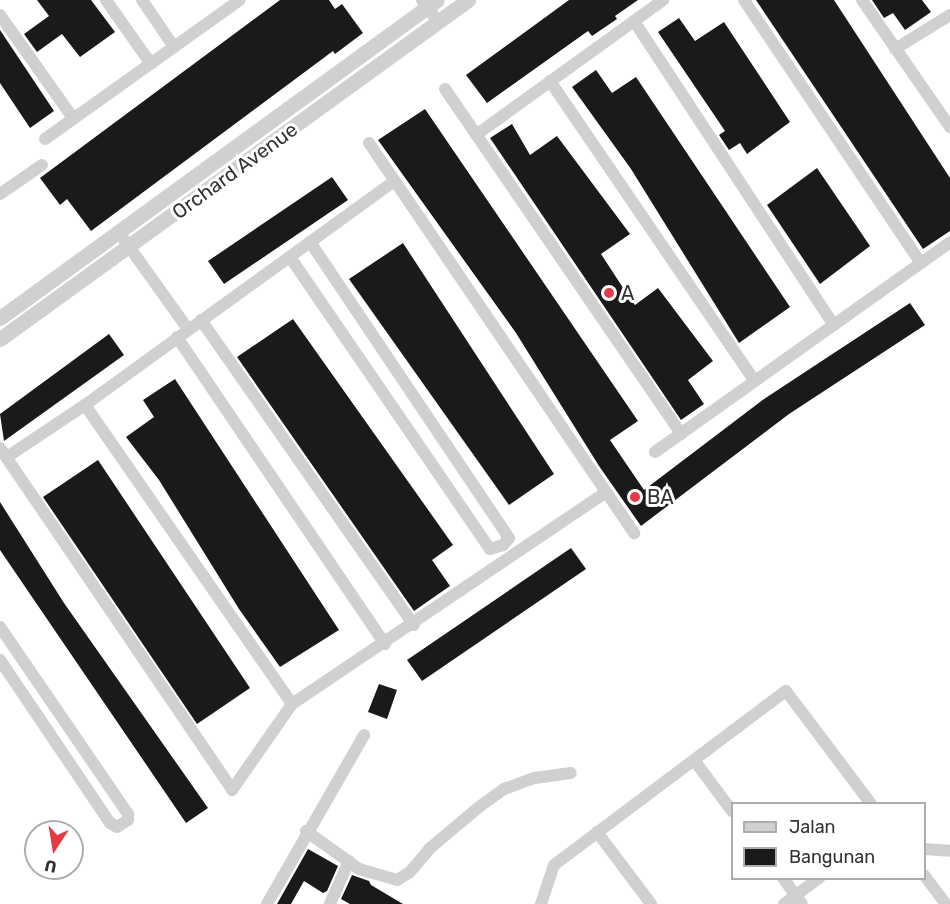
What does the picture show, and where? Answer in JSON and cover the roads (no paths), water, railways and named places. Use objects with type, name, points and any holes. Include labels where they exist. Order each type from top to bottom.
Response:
[{"type":"street","points":[[106,0],[151,64]]},
{"type":"street","points":[[142,0],[174,47]]},
{"type":"street","points":[[45,139],[240,0]]},
{"type":"street","name":"Orchard Avenue","points":[[0,339],[130,249],[468,0]]},
{"type":"street","points":[[476,135],[663,0]]},
{"type":"street","points":[[744,0],[921,263]]},
{"type":"street","points":[[862,0],[950,127]]},
{"type":"street","points":[[428,2],[438,22]]},
{"type":"street","name":"Orchard Avenue","points":[[0,318],[120,234],[428,2]]},
{"type":"street","points":[[0,15],[73,118]]},
{"type":"street","points":[[895,49],[950,15]]},
{"type":"street","points":[[634,21],[834,325]]},
{"type":"street","points":[[550,81],[754,381]]},
{"type":"street","points":[[445,89],[681,434]]},
{"type":"street","points":[[369,143],[634,533]]},
{"type":"street","points":[[0,193],[42,165]]},
{"type":"street","points":[[395,181],[85,405],[3,452],[232,790],[292,704],[414,625],[606,492]]},
{"type":"street","points":[[120,234],[189,329]]},
{"type":"street","points":[[290,257],[490,549],[503,545],[509,538],[310,242]]},
{"type":"street","points":[[655,452],[950,242]]},
{"type":"street","points":[[201,320],[414,625]]},
{"type":"street","points":[[177,337],[385,644]]},
{"type":"street","points":[[85,405],[292,704]]},
{"type":"street","points":[[0,627],[128,814],[128,820],[117,827],[110,823],[0,660]]},
{"type":"street","points":[[12,679],[28,668]]},
{"type":"street","points":[[541,904],[554,865],[786,691],[869,802]]},
{"type":"street","points":[[267,904],[306,831],[364,735]]},
{"type":"street","points":[[694,760],[731,810]]},
{"type":"street","points":[[306,831],[359,869],[397,880],[410,872],[429,849],[504,789],[535,778],[571,773]]},
{"type":"street","points":[[597,832],[651,904]]},
{"type":"street","points":[[926,849],[950,851]]},
{"type":"street","points":[[330,904],[349,861]]},
{"type":"street","points":[[926,878],[946,904]]},
{"type":"street","points":[[784,880],[799,900]]},
{"type":"street","points":[[784,904],[799,900],[818,880]]},
{"type":"place","name":"A","points":[[609,293]]},
{"type":"place","name":"BA","points":[[635,497]]}]
